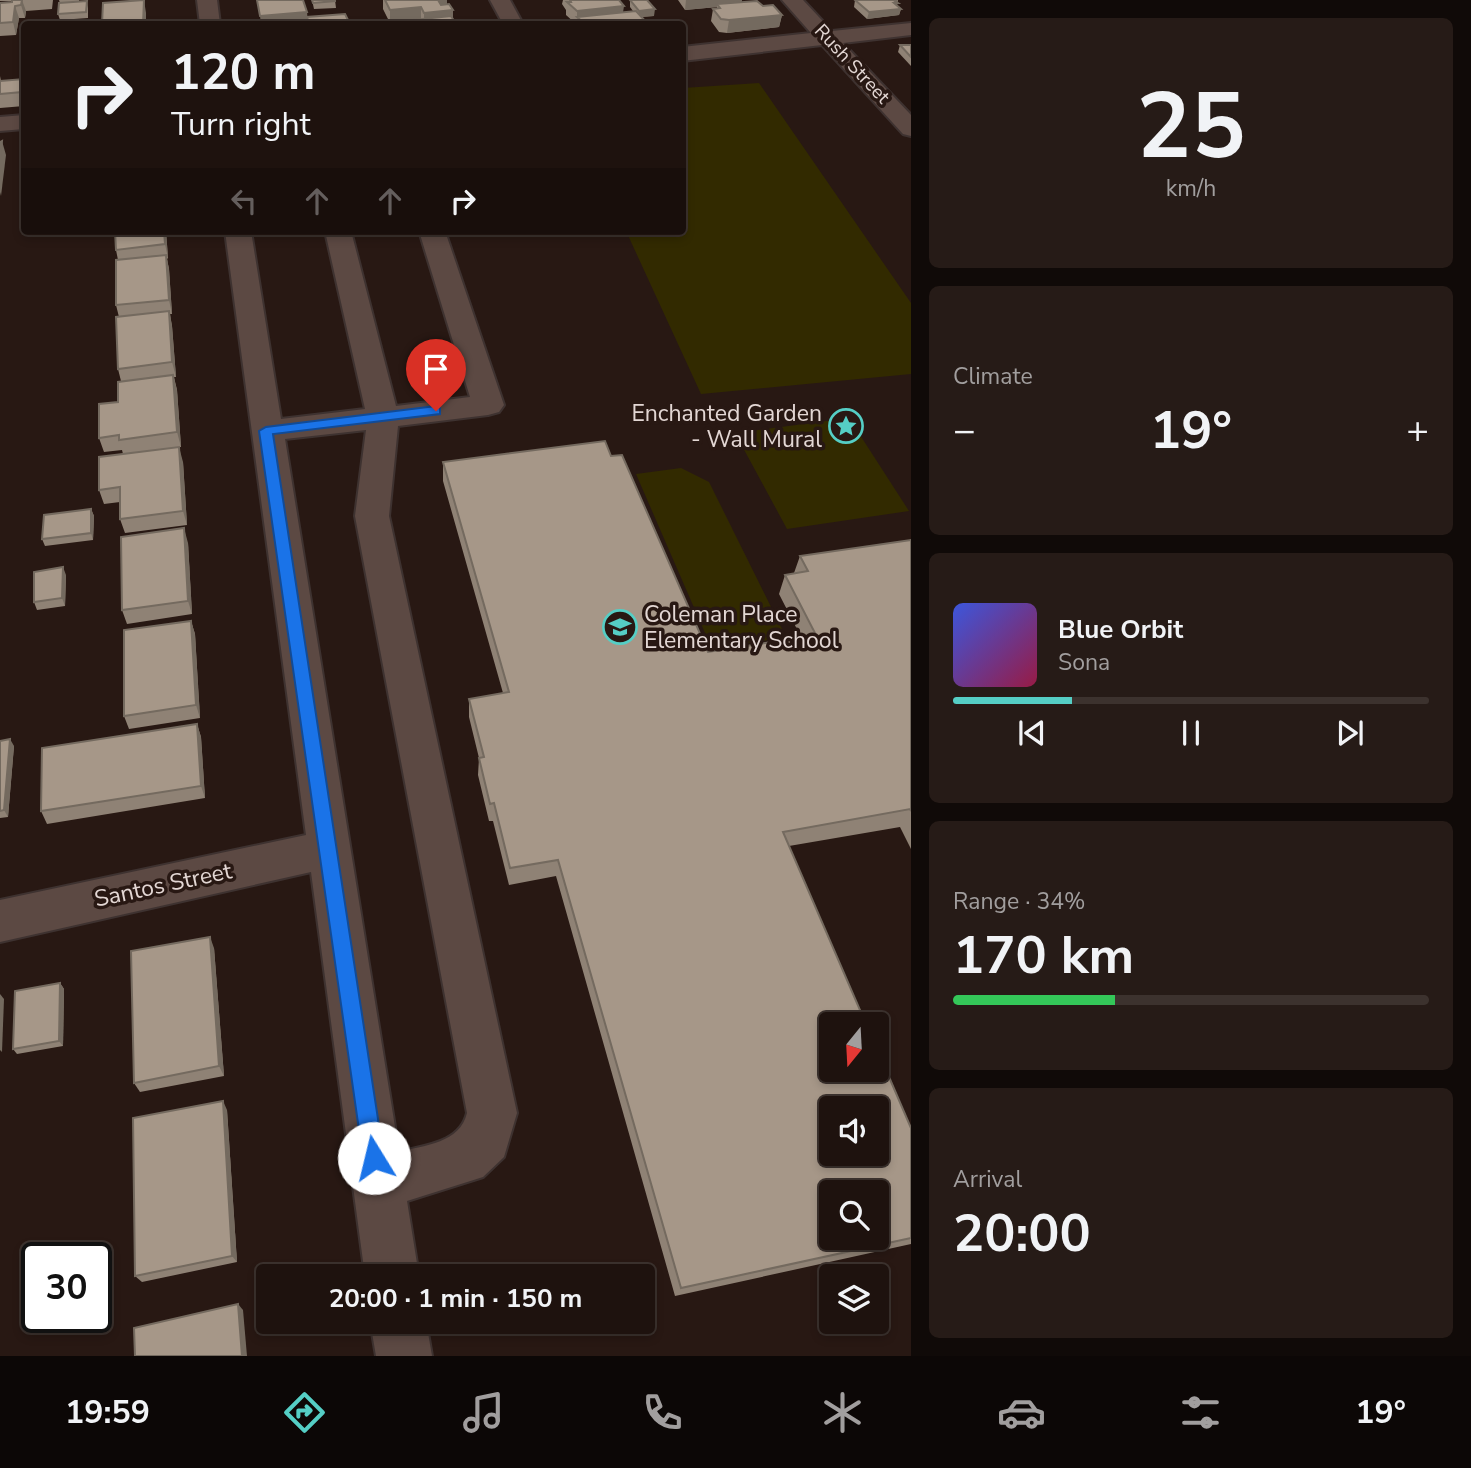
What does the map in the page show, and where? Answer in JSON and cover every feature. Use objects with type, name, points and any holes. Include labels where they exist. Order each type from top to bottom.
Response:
[{"type":"street","points":[[207,0],[210,21]]},
{"type":"street","points":[[500,0],[511,21]]},
{"type":"street","name":"Rush Street","points":[[792,0],[911,129]]},
{"type":"street","points":[[686,54],[911,29]]},
{"type":"street","points":[[0,124],[21,122]]},
{"type":"street","points":[[239,235],[390,1264]]},
{"type":"street","points":[[339,235],[383,417],[372,516],[492,1113],[486,1139],[465,1159],[378,1184]]},
{"type":"street","points":[[266,431],[488,404],[433,235]]},
{"type":"street","name":"Santos Street","points":[[0,921],[327,849]]},
{"type":"street","points":[[400,1334],[404,1356]]},
{"type":"shaded area","points":[[759,83],[911,303],[911,374],[701,394],[628,235],[686,235],[686,88]]},
{"type":"shaded area","points":[[849,418],[909,511],[787,529],[735,433]]},
{"type":"shaded area","points":[[681,468],[709,482],[786,637],[712,649],[636,474]]},
{"type":"building","points":[[22,0],[21,5],[15,6],[13,22],[0,23],[0,3]]},
{"type":"building","points":[[144,0],[143,21],[102,21],[103,3]]},
{"type":"building","points":[[257,0],[303,0],[307,12],[260,16]]},
{"type":"building","points":[[312,0],[335,0],[335,1],[313,3]]},
{"type":"building","points":[[385,0],[438,0],[441,5],[449,4],[453,10],[424,13],[421,7],[390,10]]},
{"type":"building","points":[[570,0],[619,0],[624,6],[577,11],[567,2],[571,2]]},
{"type":"building","points":[[630,0],[647,0],[655,9],[639,11]]},
{"type":"building","points":[[855,0],[897,0],[895,1],[898,3],[894,3],[901,9],[869,12]]},
{"type":"building","points":[[87,1],[86,12],[58,14],[59,3]]},
{"type":"building","points":[[757,1],[763,6],[773,5],[782,15],[729,20],[721,19],[713,9],[720,8],[717,4]]},
{"type":"building","points":[[636,11],[645,21],[582,21],[577,17]]},
{"type":"building","points":[[345,14],[348,21],[308,21],[307,17]]},
{"type":"building","points":[[451,16],[454,21],[404,21]]},
{"type":"building","points":[[900,45],[911,45],[911,57]]},
{"type":"building","points":[[21,79],[21,92],[0,94],[0,81]]},
{"type":"building","points":[[115,235],[164,235],[165,244],[116,250]]},
{"type":"building","points":[[166,255],[169,300],[116,305],[116,260]]},
{"type":"building","points":[[169,311],[172,362],[118,369],[116,317]]},
{"type":"building","points":[[173,375],[177,432],[119,440],[119,435],[99,438],[99,404],[118,402],[118,382]]},
{"type":"building","points":[[605,441],[611,456],[622,455],[708,652],[816,635],[785,575],[808,571],[800,556],[911,540],[911,811],[910,809],[783,832],[861,1012],[819,1012],[819,1082],[889,1082],[889,1077],[911,1128],[911,1238],[889,1243],[889,1180],[819,1180],[819,1250],[856,1250],[681,1288],[558,860],[510,868],[494,803],[490,804],[479,758],[484,757],[469,699],[509,692],[443,462]]},
{"type":"building","points":[[179,447],[183,511],[120,519],[120,487],[99,490],[99,457]]},
{"type":"building","points":[[91,509],[91,533],[42,539],[44,515]]},
{"type":"building","points":[[184,528],[188,601],[122,610],[121,537]]},
{"type":"building","points":[[63,567],[62,598],[34,602],[34,572]]},
{"type":"building","points":[[191,621],[196,705],[124,716],[124,630]]},
{"type":"building","points":[[197,724],[201,786],[41,811],[42,748]]},
{"type":"building","points":[[10,739],[4,810],[0,811],[0,741]]},
{"type":"building","points":[[210,937],[219,1066],[134,1083],[131,951]]},
{"type":"building","points":[[60,983],[59,1041],[13,1049],[15,991]]},
{"type":"building","points":[[223,1101],[232,1256],[135,1276],[133,1118]]},
{"type":"building","points":[[238,1304],[242,1356],[135,1356],[134,1328]]},
{"type":"place","name":"Enchanted Garden - Wall Mural","points":[[846,426]]},
{"type":"place","name":"Coleman Place Elementary School","points":[[620,627]]},
{"type":"route","points":[[374,1158],[266,431],[436,411]]}]
